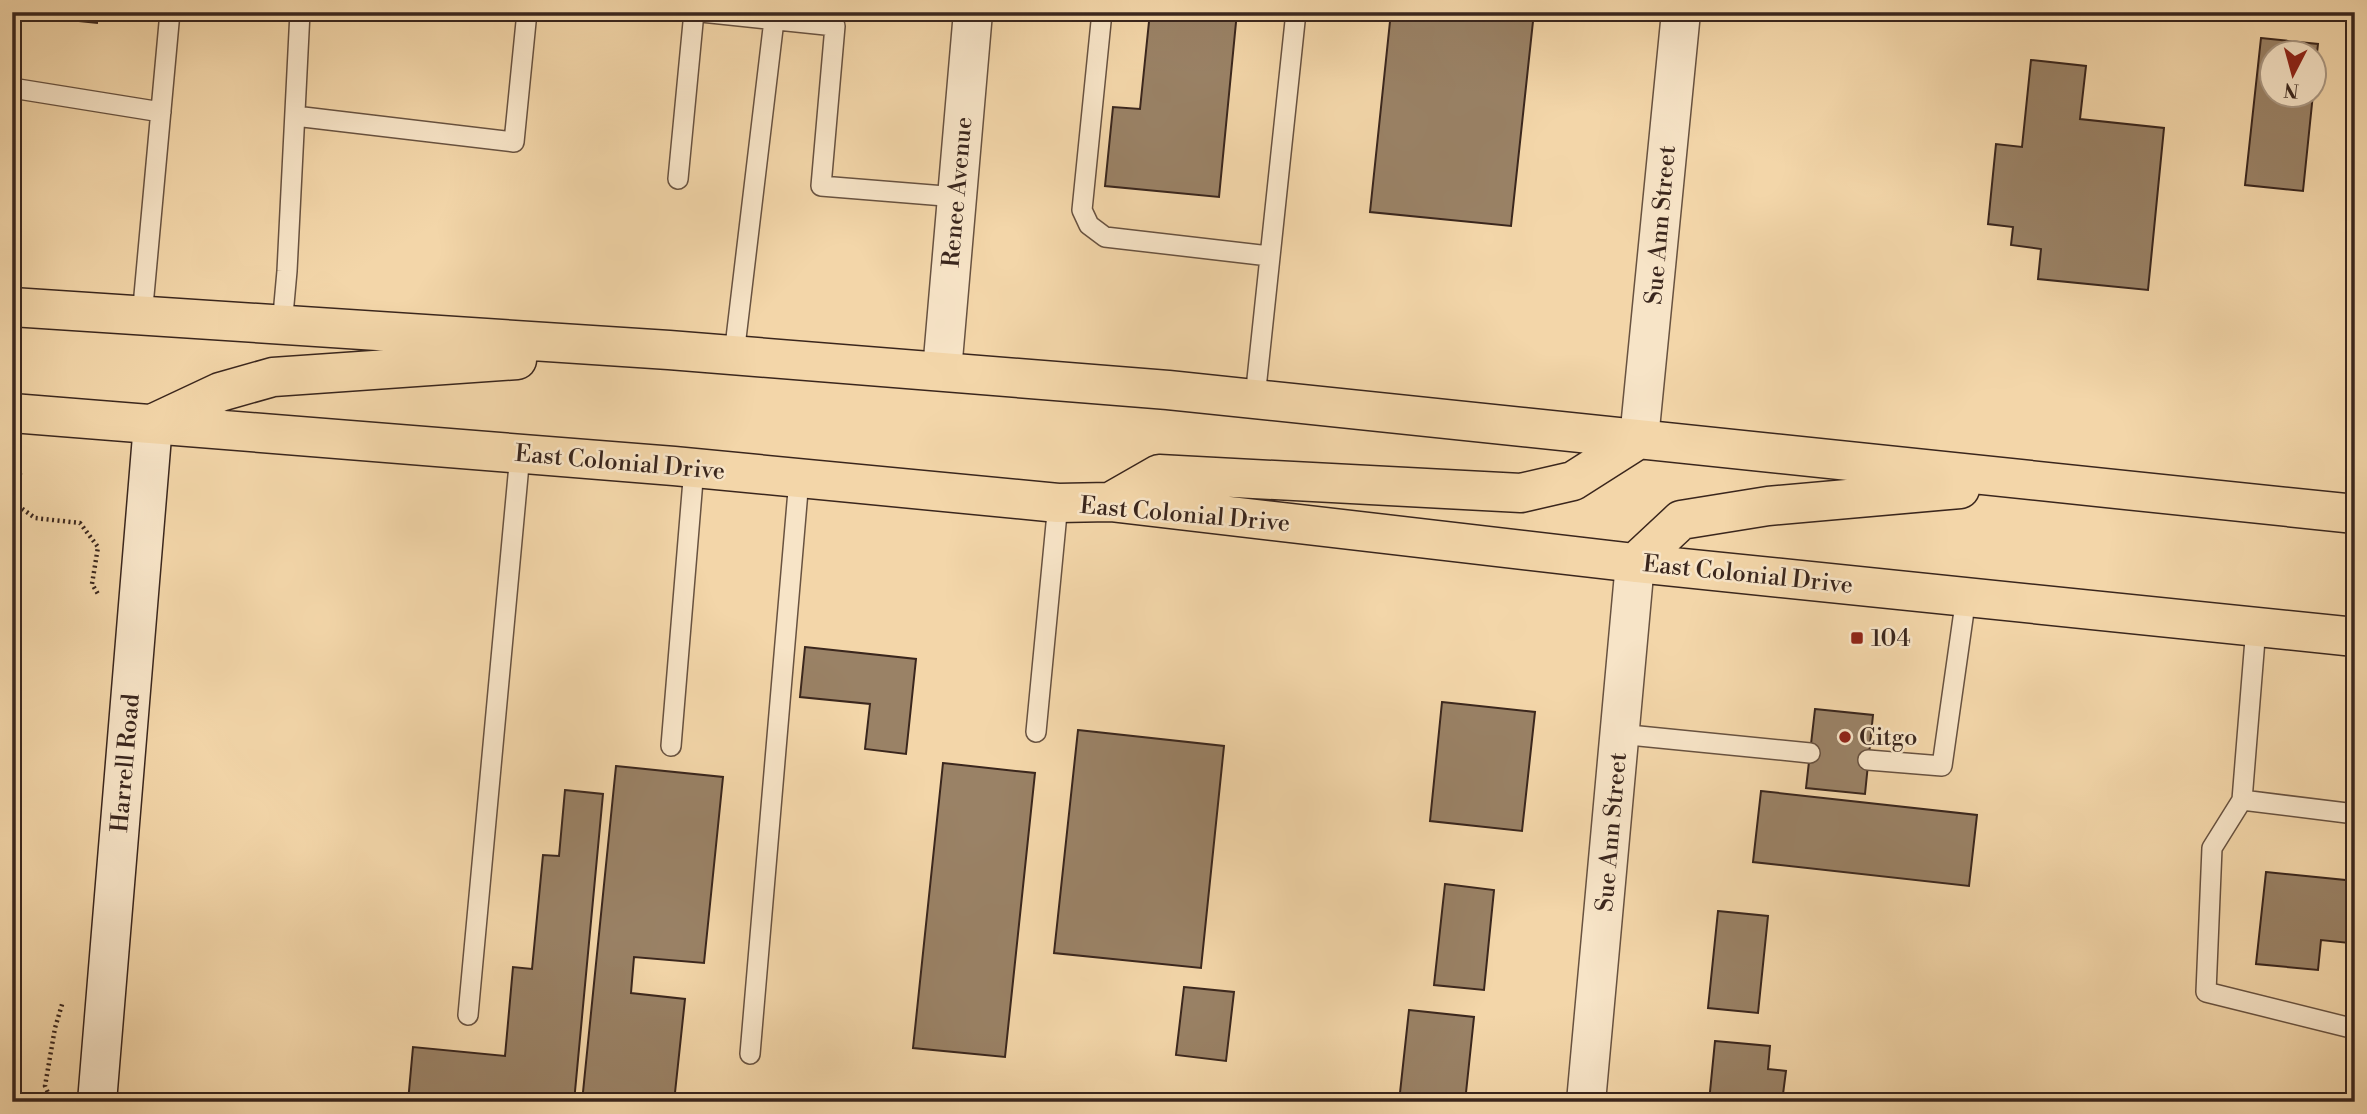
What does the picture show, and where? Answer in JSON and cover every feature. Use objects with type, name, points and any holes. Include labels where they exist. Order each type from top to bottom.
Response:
[{"type":"highway","points":[[12,307],[669,350],[1255,398],[2355,514]]},
{"type":"highway","points":[[153,424],[220,392],[274,377],[669,350]]},
{"type":"highway","name":"East Colonial Drive","points":[[12,413],[694,468],[1058,503],[1110,502],[1635,562],[2355,637]]},
{"type":"highway","points":[[1110,502],[1159,474],[1521,493],[1573,481],[1639,439]]},
{"type":"highway","points":[[1635,562],[1681,520],[1768,506],[2043,482]]},
{"type":"street","name":"Renee Avenue","points":[[942,371],[974,12]]},
{"type":"street","name":"Sue Ann Street","points":[[1639,439],[1681,12]]},
{"type":"street","name":"Harrell Road","points":[[97,1102],[153,424]]},
{"type":"street","name":"Sue Ann Street","points":[[1586,1102],[1635,562]]},
{"type":"lane","points":[[142,317],[170,12]]},
{"type":"lane","points":[[282,326],[288,271],[300,12]]},
{"type":"lane","points":[[295,116],[514,142],[527,12]]},
{"type":"lane","points":[[678,179],[694,12]]},
{"type":"lane","points":[[701,12],[835,26],[821,186],[957,197]]},
{"type":"lane","points":[[1102,12],[1082,210],[1089,225],[1105,237],[1269,257]]},
{"type":"lane","points":[[1255,398],[1296,12]]},
{"type":"lane","points":[[734,355],[774,20]]},
{"type":"lane","points":[[12,88],[161,112]]},
{"type":"lane","points":[[468,1015],[520,454]]},
{"type":"lane","points":[[671,746],[694,468]]},
{"type":"lane","points":[[750,1055],[799,479]]},
{"type":"lane","points":[[1036,732],[1058,503]]},
{"type":"lane","points":[[1868,760],[1942,766],[1966,597]]},
{"type":"lane","points":[[2256,626],[2242,800],[2212,848],[2206,992],[2355,1029]]},
{"type":"lane","points":[[1619,734],[1810,753]]},
{"type":"lane","points":[[2242,800],[2355,814]]},
{"type":"path","points":[[20,473],[18,505],[35,518],[80,523],[98,547],[92,584],[103,601]]},
{"type":"path","points":[[52,1102],[45,1086],[55,1028],[65,992]]},
{"type":"building","points":[[12,12],[98,12],[97,23]]},
{"type":"building","points":[[1150,12],[1237,12],[1219,197],[1105,186],[1113,107],[1140,109]]},
{"type":"building","points":[[1391,12],[1534,12],[1511,226],[1370,212]]},
{"type":"building","points":[[2031,60],[2086,66],[2080,119],[2164,128],[2148,290],[2038,279],[2041,249],[2011,245],[2013,227],[1988,224],[1996,144],[2022,147]]},
{"type":"building","points":[[2258,66],[2258,108],[2312,108],[2303,191],[2245,185]]},
{"type":"building","points":[[805,647],[916,659],[906,754],[865,749],[870,704],[800,697]]},
{"type":"building","points":[[1442,702],[1535,712],[1522,831],[1430,821]]},
{"type":"building","points":[[1815,709],[1873,715],[1865,794],[1806,788]]},
{"type":"building","points":[[1078,730],[1224,746],[1201,968],[1054,953]]},
{"type":"building","points":[[943,763],[1035,773],[1005,1057],[913,1048]]},
{"type":"building","points":[[616,766],[723,777],[704,963],[634,957],[631,993],[685,999],[674,1102],[582,1102]]},
{"type":"building","points":[[565,790],[603,794],[574,1102],[408,1102],[413,1047],[505,1056],[513,967],[532,969],[543,855],[559,856]]},
{"type":"building","points":[[1761,791],[1977,815],[1969,886],[1753,862]]},
{"type":"building","points":[[2266,872],[2355,881],[2349,943],[2321,940],[2318,970],[2256,964]]},
{"type":"building","points":[[1445,884],[1494,890],[1484,990],[1434,985]]},
{"type":"building","points":[[1718,911],[1768,916],[1758,1013],[1708,1008]]},
{"type":"building","points":[[1184,987],[1234,992],[1226,1061],[1176,1055]]},
{"type":"building","points":[[1409,1010],[1474,1017],[1465,1102],[1399,1102]]},
{"type":"building","points":[[1715,1041],[1770,1046],[1768,1069],[1786,1071],[1782,1102],[1709,1102]]},
{"type":"place","name":"104","points":[[1857,638]]},
{"type":"place","name":"Citgo","points":[[1845,737]]}]
